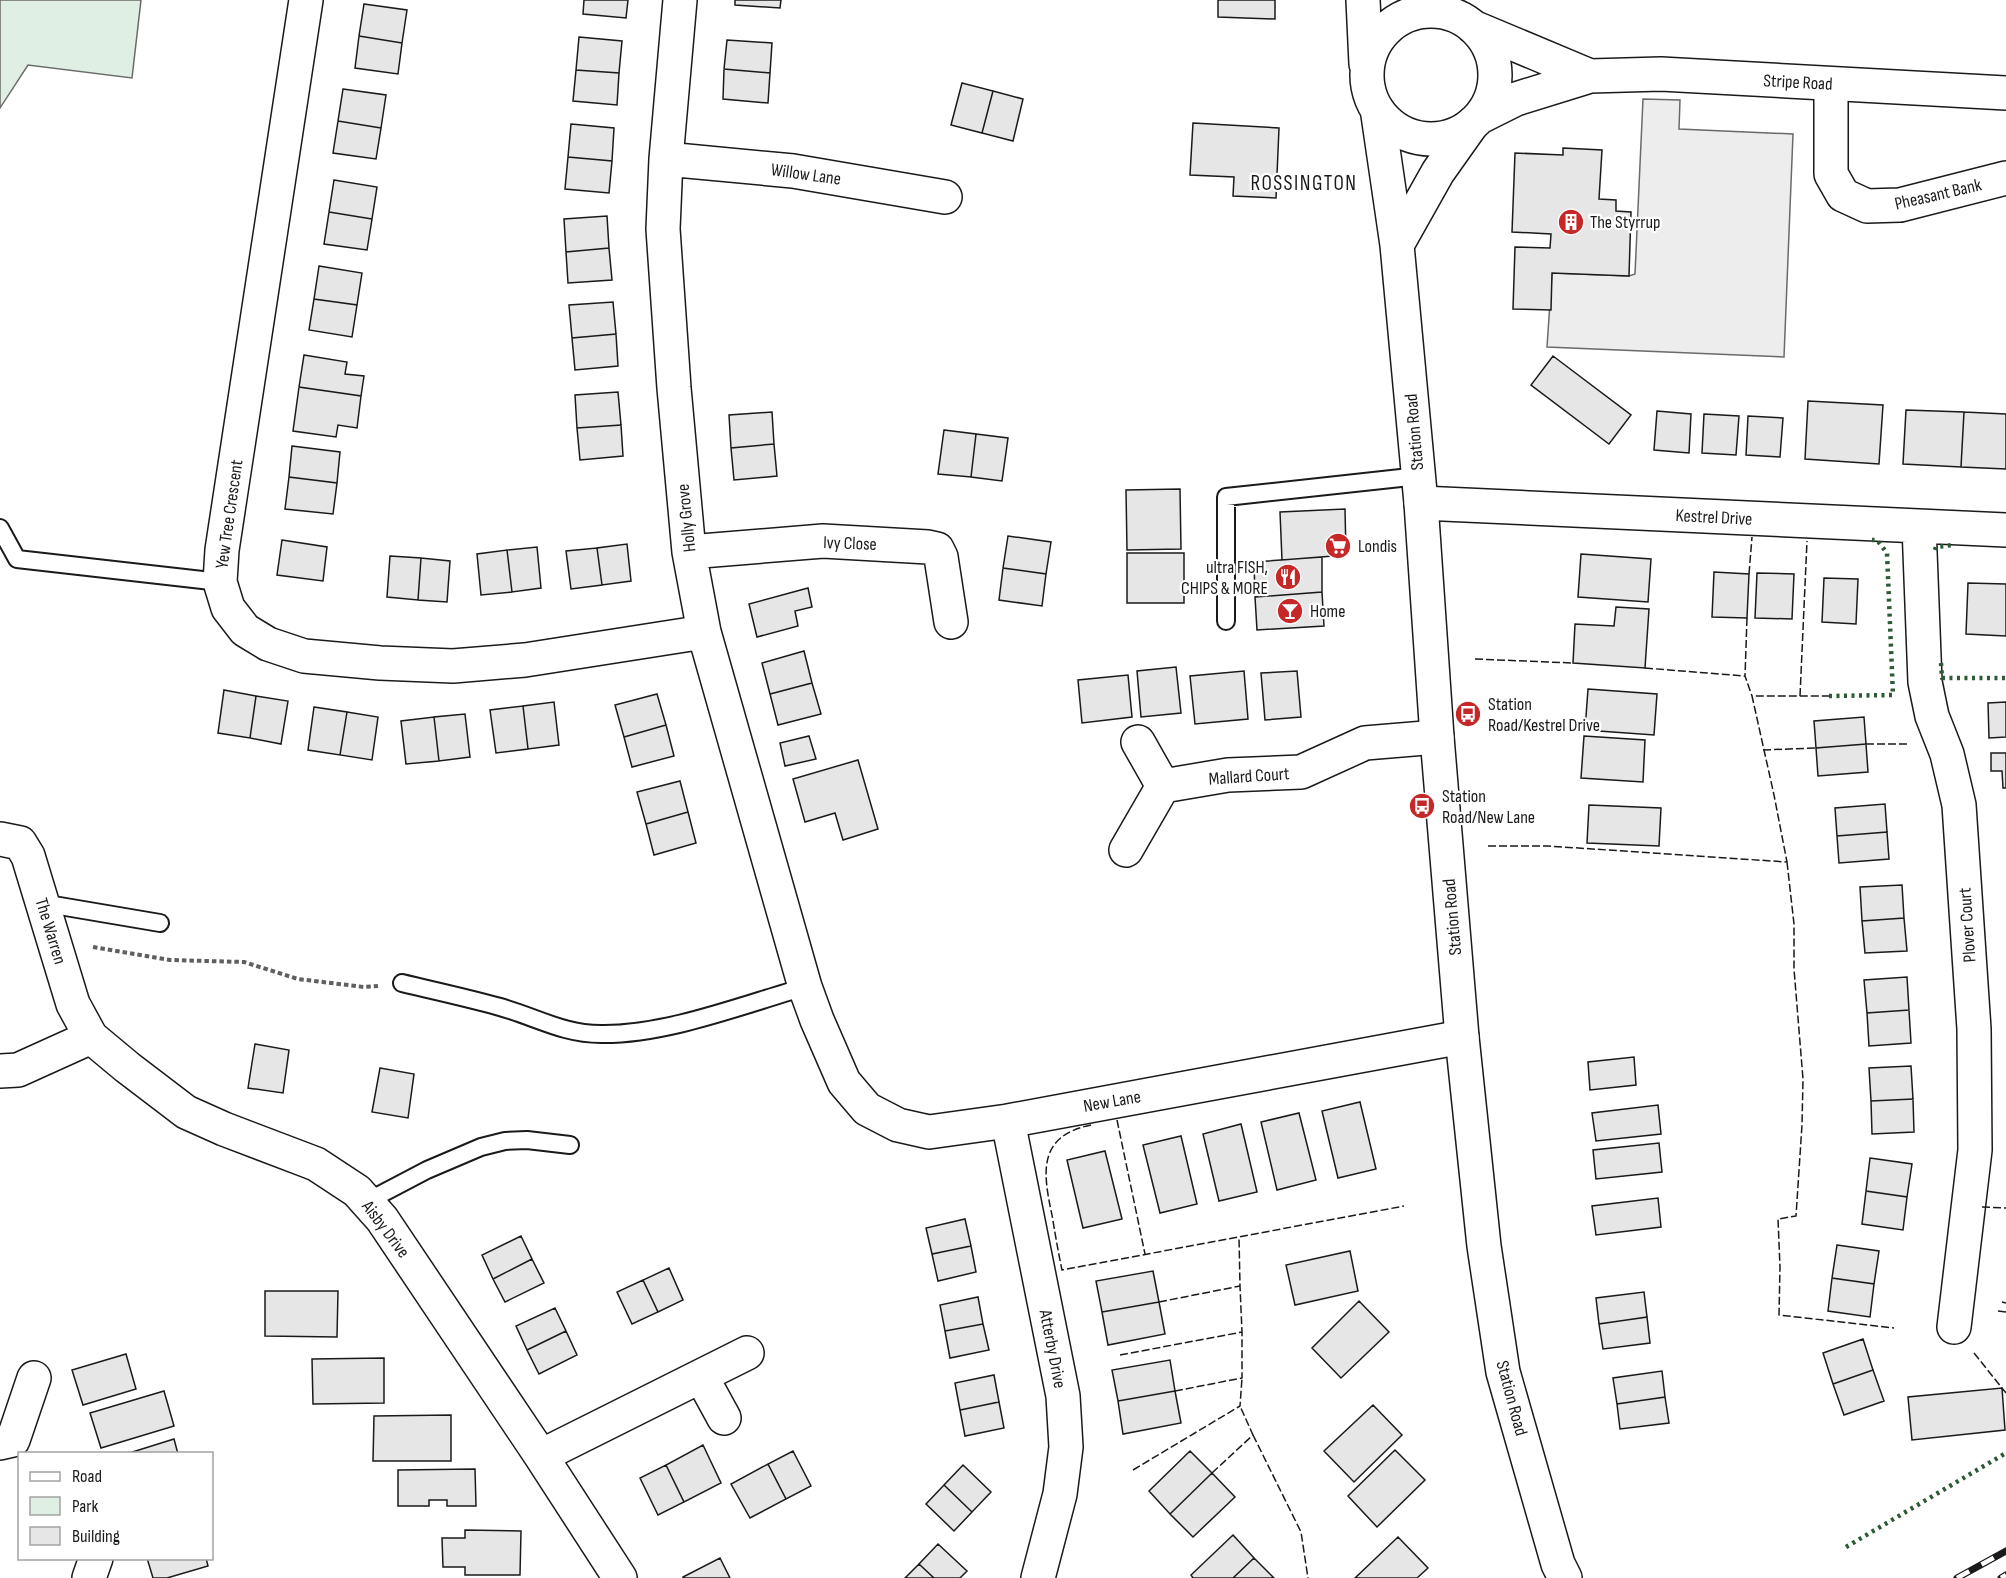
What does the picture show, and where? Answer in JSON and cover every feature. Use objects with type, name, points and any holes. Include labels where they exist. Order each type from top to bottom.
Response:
[{"type":"street","name":"Yew Tree Crescent","points":[[306,0],[224,538],[220,582],[228,608],[245,630],[268,644],[304,656],[380,663],[453,666],[525,660],[704,632]]},
{"type":"street","name":"Holly Grove","points":[[680,0],[666,159],[663,229],[689,552],[704,632],[805,987],[817,1020]]},
{"type":"street","points":[[1363,0],[1367,74],[1372,101],[1378,115],[1393,128],[1419,138],[1437,139],[1456,134],[1476,121]]},
{"type":"street","points":[[1367,74],[1371,54],[1381,36],[1396,21],[1415,13],[1436,11],[1457,14],[1487,44],[1494,65],[1494,87],[1488,105],[1438,172],[1397,245]]},
{"type":"street","name":"Stripe Road","points":[[1457,14],[1590,76]]},
{"type":"street","name":"Stripe Road","points":[[1476,121],[1516,99],[1590,76],[1662,74],[2006,93]]},
{"type":"street","name":"Pheasant Bank","points":[[1831,84],[1830,174],[1843,195],[1867,206],[1900,205],[2006,178]]},
{"type":"street","name":"Station Road","points":[[1378,115],[1397,245],[1420,490],[1437,738],[1462,1037],[1484,1246],[1503,1372],[1558,1564],[1565,1578]]},
{"type":"street","name":"Willow Lane","points":[[666,159],[793,171],[945,197]]},
{"type":"street","name":"Kestrel Drive","points":[[1420,490],[1919,526],[2006,530]]},
{"type":"street","name":"Plover Court","points":[[1919,526],[1925,682],[1932,716],[1947,754],[1959,805],[1974,1029],[1975,1150],[1954,1327]]},
{"type":"street","name":"Ivy Close","points":[[689,552],[823,541],[937,549],[941,557],[951,622]]},
{"type":"street","name":"Mallard Court","points":[[1163,786],[1228,775],[1301,772],[1365,743],[1437,738]]},
{"type":"street","points":[[1126,850],[1163,786],[1138,742]]},
{"type":"street","name":"The Warren","points":[[0,839],[20,843],[28,856],[73,1004],[92,1036]]},
{"type":"street","name":"New Lane","points":[[817,1020],[844,1082],[867,1109],[898,1125],[929,1132],[1008,1121],[1462,1037]]},
{"type":"street","points":[[0,1071],[18,1070],[92,1036]]},
{"type":"street","name":"Aisby Drive","points":[[92,1036],[127,1067],[186,1112],[316,1164],[357,1191],[388,1229],[620,1578]]},
{"type":"street","name":"Atterby Drive","points":[[1008,1121],[1063,1396],[1066,1446],[1060,1494],[1038,1578]]},
{"type":"street","points":[[541,1456],[747,1353]]},
{"type":"street","points":[[701,1376],[724,1418]]},
{"type":"street","points":[[14,1446],[34,1378]]},
{"type":"street","points":[[89,1578],[95,1560]]},
{"type":"lane","points":[[1226,621],[1226,497],[1420,490]]},
{"type":"lane","points":[[0,528],[17,559],[220,582]]},
{"type":"lane","points":[[42,903],[160,923]]},
{"type":"lane","points":[[402,983],[502,1007],[565,1030],[600,1034],[635,1032],[672,1026],[805,987]]},
{"type":"lane","points":[[366,1202],[427,1170],[481,1147],[505,1141],[527,1140],[570,1145]]},
{"type":"path","points":[[54,940],[170,960],[244,962],[298,980],[364,987],[402,983]]},
{"type":"green space","points":[[0,0],[141,0],[132,78],[28,65],[0,108]]},
{"type":"shaded area","points":[[1643,99],[1680,100],[1679,129],[1793,134],[1784,357],[1547,347],[1552,273],[1629,276],[1635,274]]},
{"type":"building","points":[[584,0],[628,0],[626,18],[583,14]]},
{"type":"building","points":[[735,0],[781,0],[780,8],[735,5]]},
{"type":"building","points":[[1218,0],[1275,0],[1275,19],[1218,17]]},
{"type":"building","points":[[364,4],[407,10],[402,43],[359,36]]},
{"type":"building","points":[[359,36],[402,43],[398,74],[355,68]]},
{"type":"building","points":[[579,37],[622,41],[619,73],[576,70]]},
{"type":"building","points":[[727,40],[772,43],[770,73],[724,69]]},
{"type":"building","points":[[724,69],[770,73],[768,103],[723,99]]},
{"type":"building","points":[[576,70],[619,73],[617,105],[573,101]]},
{"type":"building","points":[[962,83],[993,91],[982,133],[951,125]]},
{"type":"building","points":[[343,89],[386,95],[381,128],[338,121]]},
{"type":"building","points":[[993,91],[1023,99],[1013,141],[982,133]]},
{"type":"building","points":[[338,121],[381,128],[376,159],[333,153]]},
{"type":"building","points":[[1193,123],[1279,128],[1276,198],[1233,196],[1234,177],[1190,175]]},
{"type":"building","points":[[571,124],[614,128],[612,161],[568,157]]},
{"type":"building","name":"The Styrrup","points":[[1563,148],[1602,150],[1599,199],[1616,200],[1616,211],[1631,212],[1629,276],[1552,273],[1551,310],[1513,309],[1515,247],[1550,248],[1551,234],[1512,232],[1515,153],[1563,155]]},
{"type":"building","points":[[568,157],[612,161],[609,193],[565,189]]},
{"type":"building","points":[[334,180],[377,187],[372,219],[329,212]]},
{"type":"building","points":[[329,212],[372,219],[367,250],[324,244]]},
{"type":"building","points":[[607,216],[609,248],[566,252],[564,219]]},
{"type":"building","points":[[609,248],[612,280],[568,283],[566,252]]},
{"type":"building","points":[[319,266],[362,273],[357,305],[314,299]]},
{"type":"building","points":[[314,299],[357,305],[352,337],[309,330]]},
{"type":"building","points":[[613,302],[616,334],[572,338],[569,305]]},
{"type":"building","points":[[616,334],[618,366],[575,370],[572,338]]},
{"type":"building","points":[[304,355],[347,362],[345,374],[364,376],[361,396],[299,387]]},
{"type":"building","points":[[1553,356],[1631,415],[1609,444],[1531,385]]},
{"type":"building","points":[[299,387],[361,396],[357,428],[338,425],[336,437],[293,431]]},
{"type":"building","points":[[618,392],[621,425],[577,428],[575,395]]},
{"type":"building","points":[[1808,401],[1883,405],[1879,464],[1805,459]]},
{"type":"building","points":[[1906,410],[1964,412],[1961,467],[1903,464]]},
{"type":"building","points":[[1657,411],[1691,414],[1689,453],[1654,450]]},
{"type":"building","points":[[772,412],[774,444],[731,448],[729,415]]},
{"type":"building","points":[[1964,412],[2006,414],[2006,469],[1961,467]]},
{"type":"building","points":[[1704,414],[1739,416],[1736,455],[1702,453]]},
{"type":"building","points":[[1748,416],[1783,418],[1780,457],[1746,455]]},
{"type":"building","points":[[621,425],[623,456],[580,460],[577,428]]},
{"type":"building","points":[[944,430],[976,434],[971,477],[938,474]]},
{"type":"building","points":[[976,434],[1008,438],[1002,481],[971,477]]},
{"type":"building","points":[[774,444],[777,476],[734,480],[731,448]]},
{"type":"building","points":[[292,446],[340,452],[337,483],[289,477]]},
{"type":"building","points":[[289,477],[337,483],[333,514],[285,509]]},
{"type":"building","points":[[1180,489],[1181,549],[1127,550],[1126,490]]},
{"type":"building","points":[[1345,509],[1346,555],[1282,560],[1280,512]]},
{"type":"building","points":[[1008,536],[1051,542],[1046,574],[1003,568]]},
{"type":"building","points":[[282,540],[327,547],[323,581],[277,575]]},
{"type":"building","points":[[627,544],[631,581],[602,585],[597,548]]},
{"type":"building","points":[[537,547],[541,588],[512,592],[507,550]]},
{"type":"building","points":[[597,548],[602,585],[571,589],[566,551]]},
{"type":"building","points":[[507,550],[512,592],[481,595],[477,554]]},
{"type":"building","points":[[1127,553],[1184,553],[1184,603],[1127,603]]},
{"type":"building","points":[[1581,554],[1651,559],[1648,602],[1578,597]]},
{"type":"building","points":[[390,556],[421,558],[418,600],[387,597]]},
{"type":"building","name":"ultra FISH, CHIPS & MORE","points":[[1322,557],[1322,592],[1255,597],[1254,562]]},
{"type":"building","points":[[421,558],[450,561],[447,602],[418,600]]},
{"type":"building","points":[[1003,568],[1046,574],[1042,606],[999,600]]},
{"type":"building","points":[[1714,572],[1749,574],[1747,618],[1712,617]]},
{"type":"building","points":[[1757,573],[1794,574],[1792,619],[1755,618]]},
{"type":"building","points":[[1824,578],[1858,579],[1856,624],[1822,622]]},
{"type":"building","points":[[1968,583],[2006,584],[2006,636],[1966,634]]},
{"type":"building","points":[[808,588],[812,607],[795,611],[798,626],[757,637],[749,604]]},
{"type":"building","name":"Home","points":[[1322,592],[1324,626],[1257,630],[1255,597]]},
{"type":"building","points":[[1616,607],[1649,609],[1645,668],[1573,663],[1575,624],[1614,626]]},
{"type":"building","points":[[804,651],[812,683],[770,694],[762,663]]},
{"type":"building","points":[[1176,667],[1181,713],[1141,717],[1137,671]]},
{"type":"building","points":[[1244,671],[1248,719],[1195,724],[1190,676]]},
{"type":"building","points":[[1297,671],[1301,717],[1265,720],[1261,673]]},
{"type":"building","points":[[1128,675],[1132,717],[1082,723],[1078,680]]},
{"type":"building","points":[[812,683],[821,714],[778,725],[770,694]]},
{"type":"building","points":[[1588,689],[1657,694],[1654,735],[1585,730]]},
{"type":"building","points":[[224,690],[256,696],[250,738],[218,733]]},
{"type":"building","points":[[657,694],[666,725],[624,737],[615,705]]},
{"type":"building","points":[[256,696],[288,701],[281,744],[250,738]]},
{"type":"building","points":[[554,702],[559,745],[528,749],[523,706]]},
{"type":"building","points":[[2006,702],[2006,737],[1989,738],[1988,703]]},
{"type":"building","points":[[523,706],[528,749],[496,753],[490,710]]},
{"type":"building","points":[[314,707],[347,712],[340,755],[308,750]]},
{"type":"building","points":[[347,712],[378,717],[372,760],[340,755]]},
{"type":"building","points":[[465,714],[470,757],[439,761],[434,717]]},
{"type":"building","points":[[434,717],[439,761],[406,764],[401,721]]},
{"type":"building","points":[[1864,717],[1866,744],[1816,748],[1814,721]]},
{"type":"building","points":[[666,725],[674,756],[632,767],[624,737]]},
{"type":"building","points":[[809,736],[816,759],[785,766],[780,743]]},
{"type":"building","points":[[1584,736],[1645,740],[1643,782],[1581,778]]},
{"type":"building","points":[[1866,744],[1868,772],[1818,776],[1816,748]]},
{"type":"building","points":[[1991,753],[2006,753],[2006,788],[2003,788],[2002,771],[1991,771]]},
{"type":"building","points":[[858,760],[878,829],[843,840],[835,813],[805,822],[793,779]]},
{"type":"building","points":[[680,781],[688,812],[646,824],[637,792]]},
{"type":"building","points":[[1885,804],[1887,832],[1837,836],[1835,808]]},
{"type":"building","points":[[1589,805],[1661,808],[1659,846],[1587,843]]},
{"type":"building","points":[[688,812],[696,843],[654,855],[646,824]]},
{"type":"building","points":[[1887,832],[1889,859],[1839,863],[1837,836]]},
{"type":"building","points":[[1902,885],[1904,918],[1862,921],[1860,887]]},
{"type":"building","points":[[1904,918],[1907,951],[1865,953],[1862,921]]},
{"type":"building","points":[[1907,977],[1909,1010],[1867,1013],[1864,980]]},
{"type":"building","points":[[1909,1010],[1911,1043],[1869,1046],[1867,1013]]},
{"type":"building","points":[[255,1044],[289,1050],[283,1093],[248,1088]]},
{"type":"building","points":[[1634,1057],[1636,1085],[1590,1090],[1588,1062]]},
{"type":"building","points":[[1911,1066],[1913,1099],[1871,1101],[1869,1068]]},
{"type":"building","points":[[380,1068],[414,1074],[408,1118],[372,1112]]},
{"type":"building","points":[[1913,1099],[1914,1132],[1872,1134],[1871,1101]]},
{"type":"building","points":[[1360,1102],[1376,1169],[1338,1178],[1322,1111]]},
{"type":"building","points":[[1658,1105],[1661,1134],[1596,1141],[1592,1113]]},
{"type":"building","points":[[1299,1113],[1316,1180],[1277,1190],[1261,1122]]},
{"type":"building","points":[[1241,1124],[1257,1192],[1219,1201],[1203,1134]]},
{"type":"building","points":[[1181,1136],[1197,1204],[1160,1213],[1143,1145]]},
{"type":"building","points":[[1659,1143],[1662,1172],[1596,1179],[1593,1150]]},
{"type":"building","points":[[1105,1151],[1122,1219],[1083,1228],[1067,1160]]},
{"type":"building","points":[[1870,1158],[1912,1164],[1907,1197],[1866,1191]]},
{"type":"building","points":[[1866,1191],[1907,1197],[1903,1230],[1862,1224]]},
{"type":"building","points":[[1658,1198],[1661,1227],[1596,1235],[1592,1206]]},
{"type":"building","points":[[965,1219],[971,1246],[932,1254],[926,1228]]},
{"type":"building","points":[[521,1236],[532,1259],[493,1279],[482,1255]]},
{"type":"building","points":[[1837,1245],[1879,1251],[1874,1284],[1832,1278]]},
{"type":"building","points":[[971,1246],[976,1272],[938,1281],[932,1254]]},
{"type":"building","points":[[1350,1251],[1358,1291],[1295,1305],[1286,1265]]},
{"type":"building","points":[[532,1259],[544,1283],[505,1302],[493,1279]]},
{"type":"building","points":[[669,1268],[683,1300],[658,1312],[643,1280]]},
{"type":"building","points":[[1153,1271],[1159,1302],[1102,1312],[1096,1281]]},
{"type":"building","points":[[1832,1278],[1874,1284],[1870,1317],[1828,1311]]},
{"type":"building","points":[[643,1280],[658,1312],[632,1324],[617,1292]]},
{"type":"building","points":[[265,1291],[338,1291],[337,1337],[265,1336]]},
{"type":"building","points":[[1644,1292],[1647,1317],[1599,1324],[1596,1298]]},
{"type":"building","points":[[978,1297],[983,1324],[945,1331],[940,1305]]},
{"type":"building","points":[[1359,1301],[1389,1332],[1341,1378],[1312,1348]]},
{"type":"building","points":[[1159,1302],[1165,1334],[1108,1345],[1102,1312]]},
{"type":"building","points":[[555,1308],[566,1331],[527,1350],[516,1326]]},
{"type":"building","points":[[1647,1317],[1650,1343],[1603,1349],[1599,1324]]},
{"type":"building","points":[[983,1324],[989,1350],[950,1358],[945,1331]]},
{"type":"building","points":[[566,1331],[577,1355],[539,1374],[527,1350]]},
{"type":"building","points":[[1863,1339],[1873,1370],[1833,1384],[1823,1353]]},
{"type":"building","points":[[126,1354],[136,1389],[83,1405],[72,1370]]},
{"type":"building","points":[[384,1358],[384,1403],[313,1404],[312,1359]]},
{"type":"building","points":[[1170,1360],[1175,1391],[1118,1401],[1112,1370]]},
{"type":"building","points":[[1873,1370],[1884,1401],[1844,1415],[1833,1384]]},
{"type":"building","points":[[1662,1371],[1665,1397],[1617,1404],[1613,1378]]},
{"type":"building","points":[[994,1375],[999,1402],[960,1410],[955,1383]]},
{"type":"building","points":[[2002,1388],[2005,1430],[1912,1440],[1908,1397]]},
{"type":"building","points":[[164,1391],[174,1426],[101,1448],[90,1413]]},
{"type":"building","points":[[1175,1391],[1181,1423],[1123,1434],[1118,1401]]},
{"type":"building","points":[[1665,1397],[1669,1423],[1620,1429],[1617,1404]]},
{"type":"building","points":[[999,1402],[1004,1428],[965,1436],[960,1410]]},
{"type":"building","points":[[1373,1405],[1402,1435],[1354,1482],[1324,1451]]},
{"type":"building","points":[[451,1415],[451,1461],[373,1461],[374,1416]]},
{"type":"building","points":[[174,1439],[177,1452],[132,1452]]},
{"type":"building","points":[[703,1445],[721,1483],[684,1502],[666,1465]]},
{"type":"building","points":[[1395,1450],[1425,1480],[1377,1527],[1348,1496]]},
{"type":"building","points":[[793,1451],[811,1486],[786,1499],[768,1464]]},
{"type":"building","points":[[1190,1451],[1212,1473],[1170,1514],[1149,1491]]},
{"type":"building","points":[[768,1464],[786,1499],[750,1518],[731,1484]]},
{"type":"building","points":[[666,1465],[684,1502],[658,1515],[640,1478]]},
{"type":"building","points":[[963,1465],[991,1492],[972,1512],[944,1485]]},
{"type":"building","points":[[475,1469],[476,1506],[447,1506],[447,1500],[429,1500],[429,1506],[398,1506],[398,1470]]},
{"type":"building","points":[[1212,1473],[1235,1497],[1193,1537],[1170,1514]]},
{"type":"building","points":[[944,1485],[972,1512],[954,1531],[926,1504]]},
{"type":"building","points":[[465,1530],[521,1531],[520,1575],[465,1575],[465,1567],[443,1567],[442,1538],[465,1538]]},
{"type":"building","points":[[1233,1535],[1254,1558],[1233,1578],[1193,1578],[1191,1575]]},
{"type":"building","points":[[1398,1537],[1428,1568],[1417,1578],[1355,1578]]},
{"type":"building","points":[[938,1544],[967,1571],[960,1578],[934,1578],[919,1564]]},
{"type":"building","points":[[720,1558],[730,1578],[683,1578],[683,1577]]},
{"type":"building","points":[[1254,1558],[1274,1578],[1233,1578]]},
{"type":"building","points":[[148,1560],[206,1560],[208,1566],[167,1578],[153,1578]]},
{"type":"building","points":[[919,1564],[934,1578],[905,1578]]},
{"type":"railway","points":[[1957,1578],[2006,1551]]},
{"type":"railway","points":[[2001,1578],[2006,1575]]},
{"type":"hedge","points":[[1829,696],[1893,695],[1887,553],[1877,540],[1872,540]]},
{"type":"hedge","points":[[1935,550],[1936,547],[1953,545]]},
{"type":"hedge","points":[[1941,663],[1942,678],[2006,678]]},
{"type":"hedge","points":[[1846,1547],[2006,1453]]},
{"type":"fence","points":[[1749,574],[1752,537]]},
{"type":"fence","points":[[1800,696],[1807,541]]},
{"type":"fence","points":[[1747,618],[1745,676],[1752,696]]},
{"type":"fence","points":[[1475,659],[1573,663]]},
{"type":"fence","points":[[1645,668],[1745,676]]},
{"type":"fence","points":[[1488,846],[1548,846],[1787,862],[1752,696],[1829,696]]},
{"type":"fence","points":[[1866,744],[1910,744]]},
{"type":"fence","points":[[1763,750],[1816,748]]},
{"type":"fence","points":[[1787,862],[1794,924],[1794,969],[1803,1079],[1796,1216],[1778,1219],[1779,1315],[1894,1328]]},
{"type":"fence","points":[[1117,1120],[1145,1254]]},
{"type":"fence","points":[[1091,1125],[1073,1130],[1061,1138],[1053,1147],[1048,1158],[1047,1185],[1062,1270],[1404,1206]]},
{"type":"fence","points":[[1982,1207],[2006,1208]]},
{"type":"fence","points":[[1159,1302],[1240,1286],[1239,1237]]},
{"type":"fence","points":[[1120,1355],[1242,1332],[1240,1286]]},
{"type":"fence","points":[[2002,1302],[2006,1303]]},
{"type":"fence","points":[[1998,1311],[2006,1312]]},
{"type":"fence","points":[[1175,1391],[1242,1378],[1242,1332]]},
{"type":"fence","points":[[1974,1353],[2006,1393]]},
{"type":"fence","points":[[1133,1470],[1240,1406],[1242,1378]]},
{"type":"fence","points":[[1212,1473],[1253,1435],[1240,1406]]},
{"type":"fence","points":[[1253,1435],[1301,1532],[1308,1578]]},
{"type":"place","name":"The Styrrup","points":[[1571,222]]},
{"type":"place","name":"Londis","points":[[1338,546]]},
{"type":"place","name":"ultra FISH, CHIPS & MORE","points":[[1288,577]]},
{"type":"place","name":"Home","points":[[1290,611]]},
{"type":"place","name":"Station Road/Kestrel Drive","points":[[1468,714]]},
{"type":"place","name":"Station Road/New Lane","points":[[1422,806]]},
{"type":"district","name":"ROSSINGTON","points":[[1304,183]]}]
